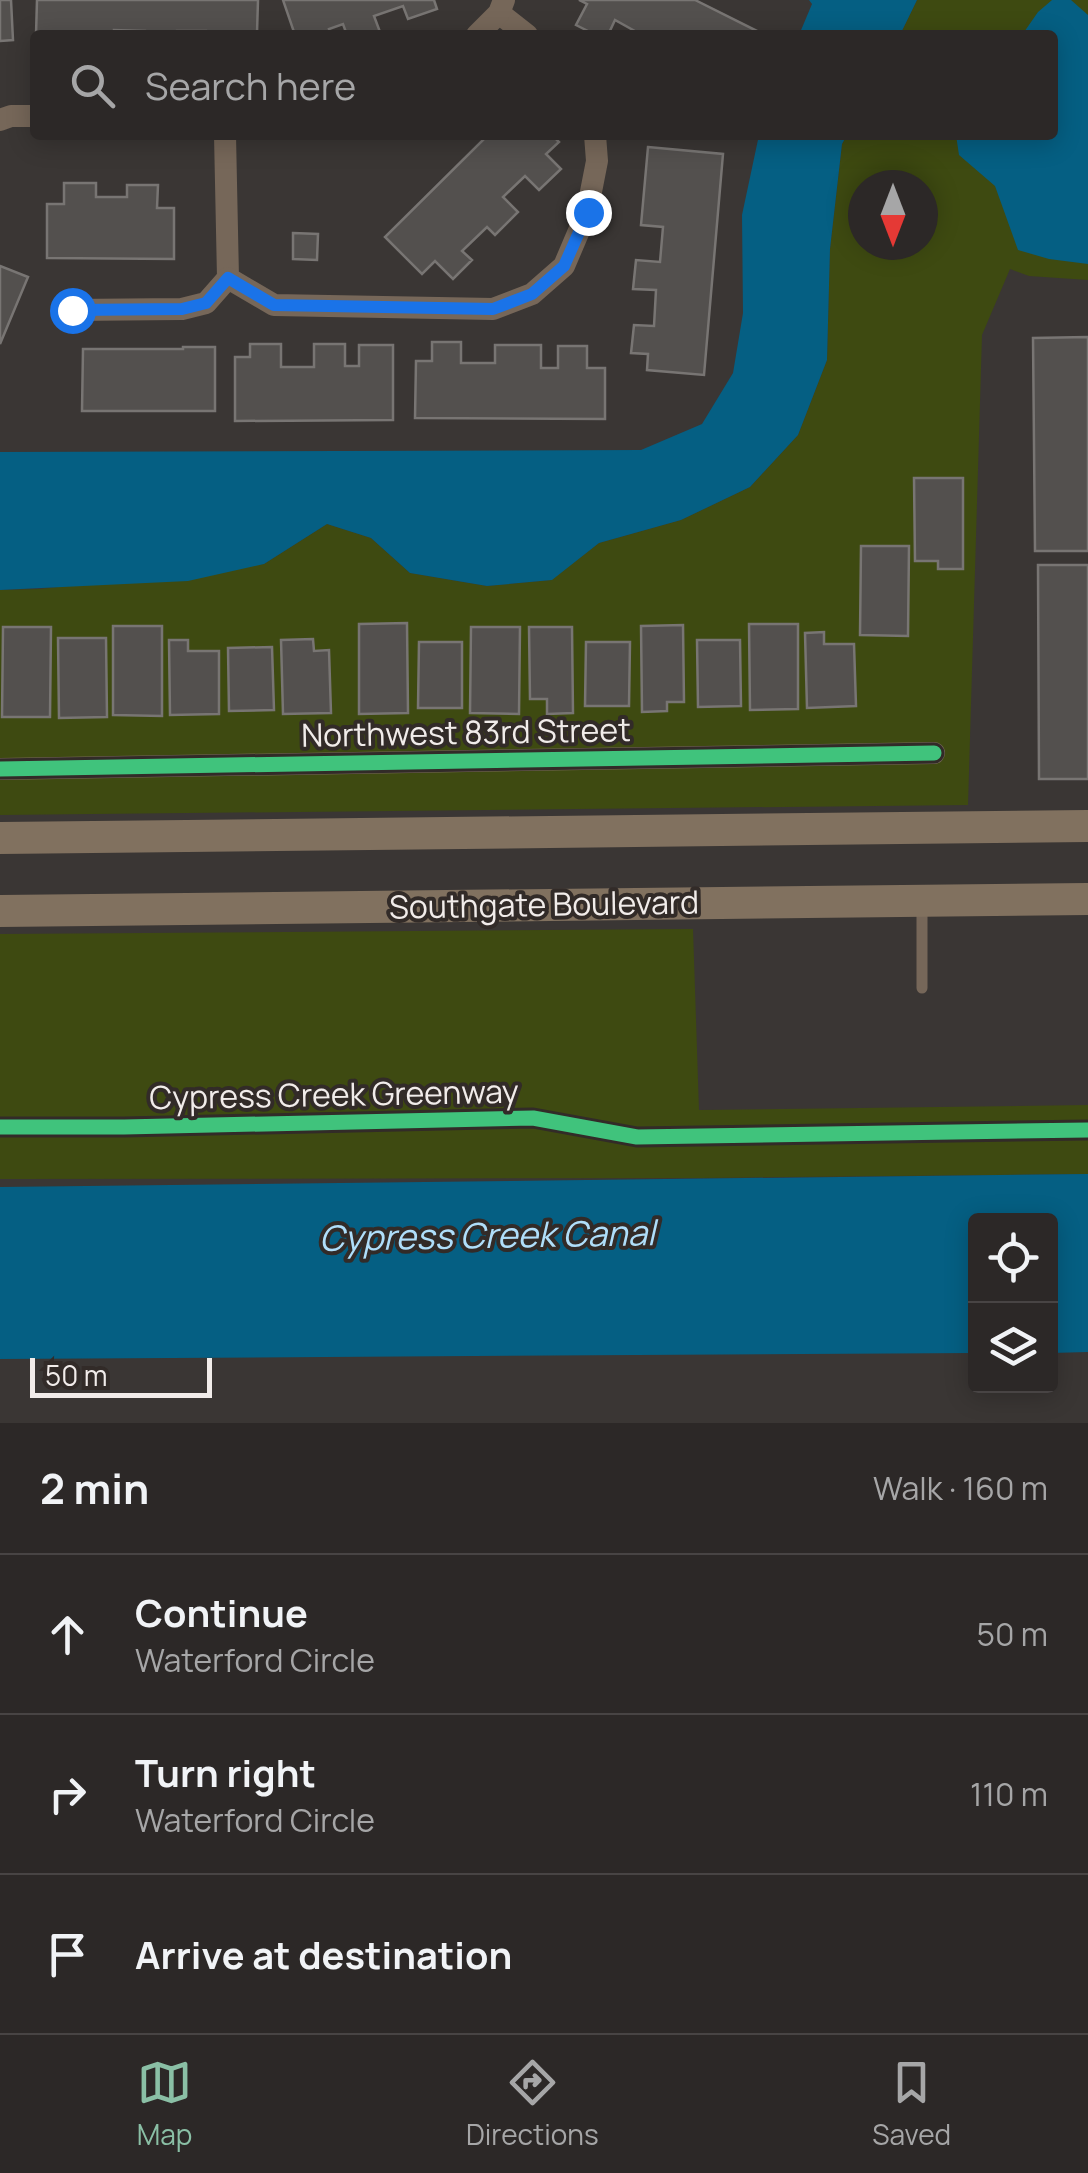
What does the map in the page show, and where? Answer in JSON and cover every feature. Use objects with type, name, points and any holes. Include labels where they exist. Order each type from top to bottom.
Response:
[{"type":"main road","points":[[0,838],[1088,826]]},
{"type":"main road","name":"Southgate Boulevard","points":[[0,911],[1088,900]]},
{"type":"street","points":[[481,30],[501,6],[523,30]]},
{"type":"street","points":[[0,120],[30,116]]},
{"type":"street","points":[[72,310],[182,309],[206,303],[228,278],[225,140]]},
{"type":"street","points":[[228,278],[274,305],[493,309],[532,294],[564,266],[588,212],[597,160],[595,140]]},
{"type":"street","name":"Northwest 83rd Street","points":[[0,769],[934,753]]},
{"type":"lane","points":[[922,902],[922,988]]},
{"type":"green space","points":[[917,0],[1088,0],[1088,280],[1029,276],[1010,269],[982,335],[968,805],[0,815],[0,590],[264,564],[327,524],[371,538],[410,573],[487,586],[551,580],[599,543],[681,520],[750,487],[798,435],[827,360],[830,249],[844,140],[1058,140],[1058,30],[902,30]]},
{"type":"green space","points":[[693,929],[699,1110],[1088,1105],[1088,1174],[0,1179],[0,934]]},
{"type":"water","points":[[809,0],[917,0],[902,30],[801,30],[812,4]]},
{"type":"water","points":[[1052,0],[1071,0],[1088,15],[1088,264],[1018,250],[995,186],[959,155],[957,140],[1058,140],[1058,30],[1025,30]]},
{"type":"water","points":[[758,140],[844,140],[830,249],[827,360],[798,435],[750,487],[681,520],[599,543],[552,580],[487,586],[410,573],[371,538],[327,524],[264,564],[188,581],[0,590],[0,452],[641,450],[702,424],[733,373],[743,313],[742,215]]},
{"type":"water","name":"Cypress Creek Canal","points":[[1088,1174],[1088,1352],[1058,1353],[1058,1213],[968,1213],[968,1353],[0,1359],[0,1187]]},
{"type":"building","points":[[0,0],[11,0],[13,40],[0,41]]},
{"type":"building","points":[[37,0],[258,0],[257,30],[36,30]]},
{"type":"building","points":[[283,0],[434,0],[437,9],[408,19],[403,6],[374,16],[379,30],[345,30],[343,24],[329,30],[293,30]]},
{"type":"building","points":[[579,0],[695,0],[755,30],[633,30],[615,20],[610,30],[586,30],[576,25],[587,4]]},
{"type":"building","points":[[483,140],[559,142],[546,154],[561,169],[539,190],[525,176],[503,197],[518,212],[495,235],[487,227],[462,251],[472,260],[453,279],[435,261],[422,274],[385,237]]},
{"type":"building","points":[[648,147],[723,154],[704,375],[647,370],[648,354],[631,353],[634,325],[654,326],[656,290],[633,289],[636,260],[660,262],[663,227],[641,225]]},
{"type":"building","points":[[64,183],[96,183],[96,197],[127,197],[127,185],[158,185],[157,208],[174,208],[174,259],[47,258],[47,204],[64,204]]},
{"type":"building","points":[[293,233],[318,234],[317,260],[293,259]]},
{"type":"building","points":[[0,266],[28,277],[0,344]]},
{"type":"building","points":[[1088,337],[1088,551],[1035,551],[1033,338]]},
{"type":"building","points":[[432,342],[461,342],[461,363],[495,363],[495,345],[541,345],[541,368],[558,368],[558,346],[587,346],[587,368],[605,368],[605,419],[415,418],[416,361],[432,361]]},
{"type":"building","points":[[250,344],[281,344],[281,367],[314,367],[314,344],[345,344],[345,366],[359,366],[359,345],[393,345],[393,420],[235,421],[235,357],[250,357]]},
{"type":"building","points":[[215,347],[215,411],[82,411],[83,349]]},
{"type":"building","points":[[914,478],[963,478],[963,569],[938,569],[938,561],[915,561]]},
{"type":"building","points":[[861,546],[909,546],[908,636],[860,635]]},
{"type":"building","points":[[1038,565],[1088,565],[1088,779],[1039,779]]},
{"type":"building","points":[[407,623],[408,713],[359,714],[359,624]]},
{"type":"building","points":[[749,624],[798,624],[798,709],[750,710]]},
{"type":"building","points":[[683,625],[684,702],[667,702],[667,711],[642,712],[641,626]]},
{"type":"building","points":[[113,626],[162,626],[162,716],[113,715]]},
{"type":"building","points":[[3,627],[51,627],[50,717],[2,717]]},
{"type":"building","points":[[471,627],[520,627],[519,714],[470,713]]},
{"type":"building","points":[[529,627],[572,627],[573,713],[547,714],[547,699],[530,699]]},
{"type":"building","points":[[824,632],[824,644],[854,644],[856,706],[807,708],[805,633]]},
{"type":"building","points":[[58,638],[106,638],[107,717],[59,718]]},
{"type":"building","points":[[313,639],[314,651],[329,650],[331,713],[283,714],[281,640]]},
{"type":"building","points":[[169,640],[188,640],[188,651],[219,651],[219,714],[170,715]]},
{"type":"building","points":[[697,640],[740,640],[741,706],[698,707]]},
{"type":"building","points":[[419,642],[462,642],[462,708],[418,708]]},
{"type":"building","points":[[586,642],[630,642],[629,706],[585,706]]},
{"type":"building","points":[[272,647],[274,710],[229,711],[228,648]]},
{"type":"cycle path","points":[[0,769],[934,753]]},
{"type":"cycle path","name":"Cypress Creek Greenway","points":[[0,1127],[533,1118],[637,1137],[1088,1130]]},
{"type":"route","points":[[72,310],[182,309],[206,303],[228,278],[274,305],[493,309],[532,294],[564,266],[588,212]]}]
